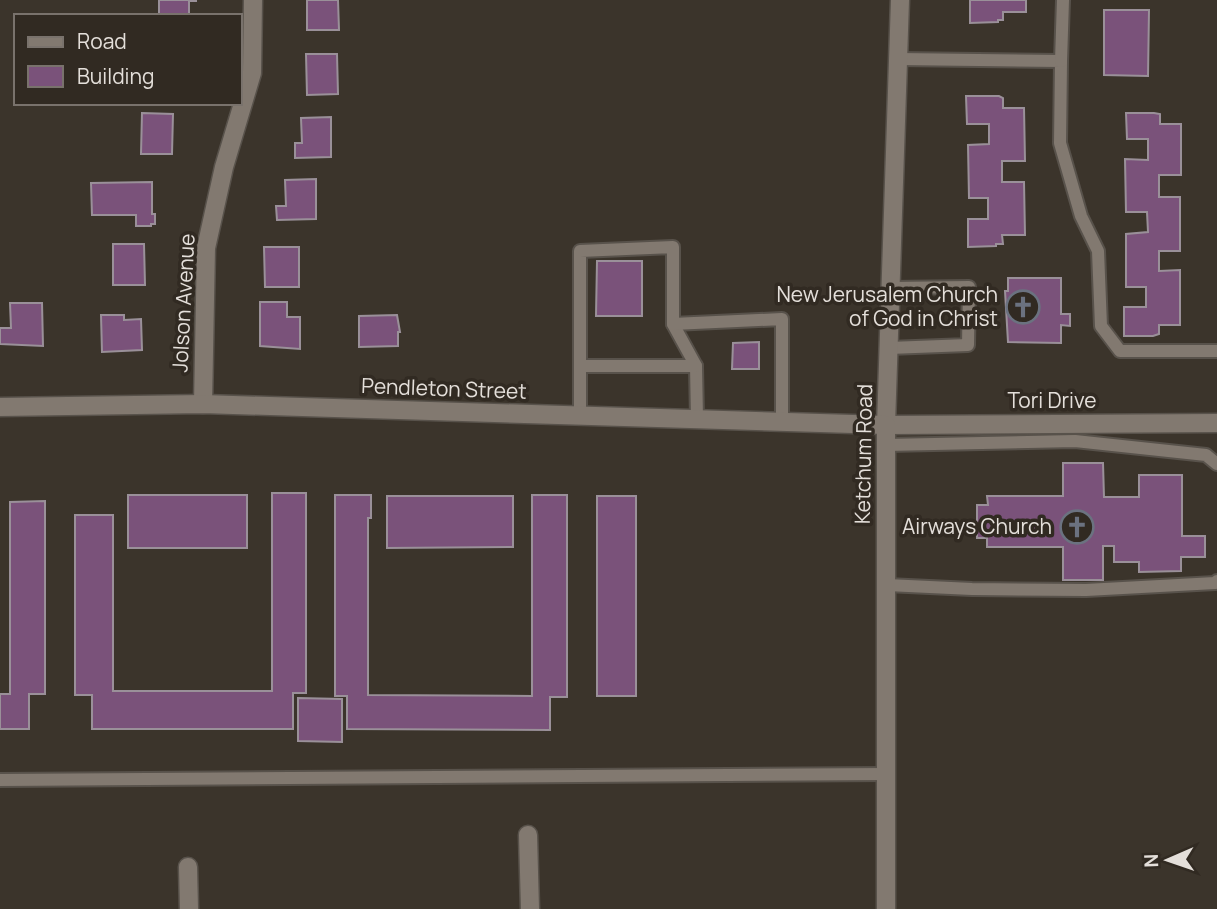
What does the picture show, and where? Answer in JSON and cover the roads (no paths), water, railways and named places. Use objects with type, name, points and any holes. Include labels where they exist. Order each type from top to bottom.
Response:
[{"type":"main road","name":"Jolson Avenue","points":[[202,404],[206,248],[224,167],[253,73],[253,0]]},
{"type":"main road","name":"Ketchum Road","points":[[886,909],[886,425],[900,0]]},
{"type":"main road","name":"Pendleton Street","points":[[0,407],[202,404],[886,425]]},
{"type":"main road","name":"Tori Drive","points":[[886,425],[1217,423]]},
{"type":"main road","points":[[528,835],[530,909]]},
{"type":"main road","points":[[188,867],[189,909]]},
{"type":"lane","points":[[1063,0],[1060,143],[1081,216],[1098,251],[1101,326],[1120,351],[1217,351]]},
{"type":"lane","points":[[898,59],[1061,61]]},
{"type":"lane","points":[[580,415],[580,250],[673,247],[673,324],[696,366],[697,419]]},
{"type":"lane","points":[[889,348],[968,345],[969,287],[891,288]]},
{"type":"lane","points":[[673,324],[782,319],[782,422]]},
{"type":"lane","points":[[580,366],[696,366]]},
{"type":"lane","points":[[886,445],[1075,441],[1206,455],[1217,464]]},
{"type":"lane","points":[[887,585],[1086,590],[1217,581]]},
{"type":"lane","points":[[0,780],[887,774]]},
{"type":"place","name":"New Jerusalem Church of God in Christ","points":[[1023,307]]},
{"type":"place","name":"Airways Church","points":[[1077,527]]}]
